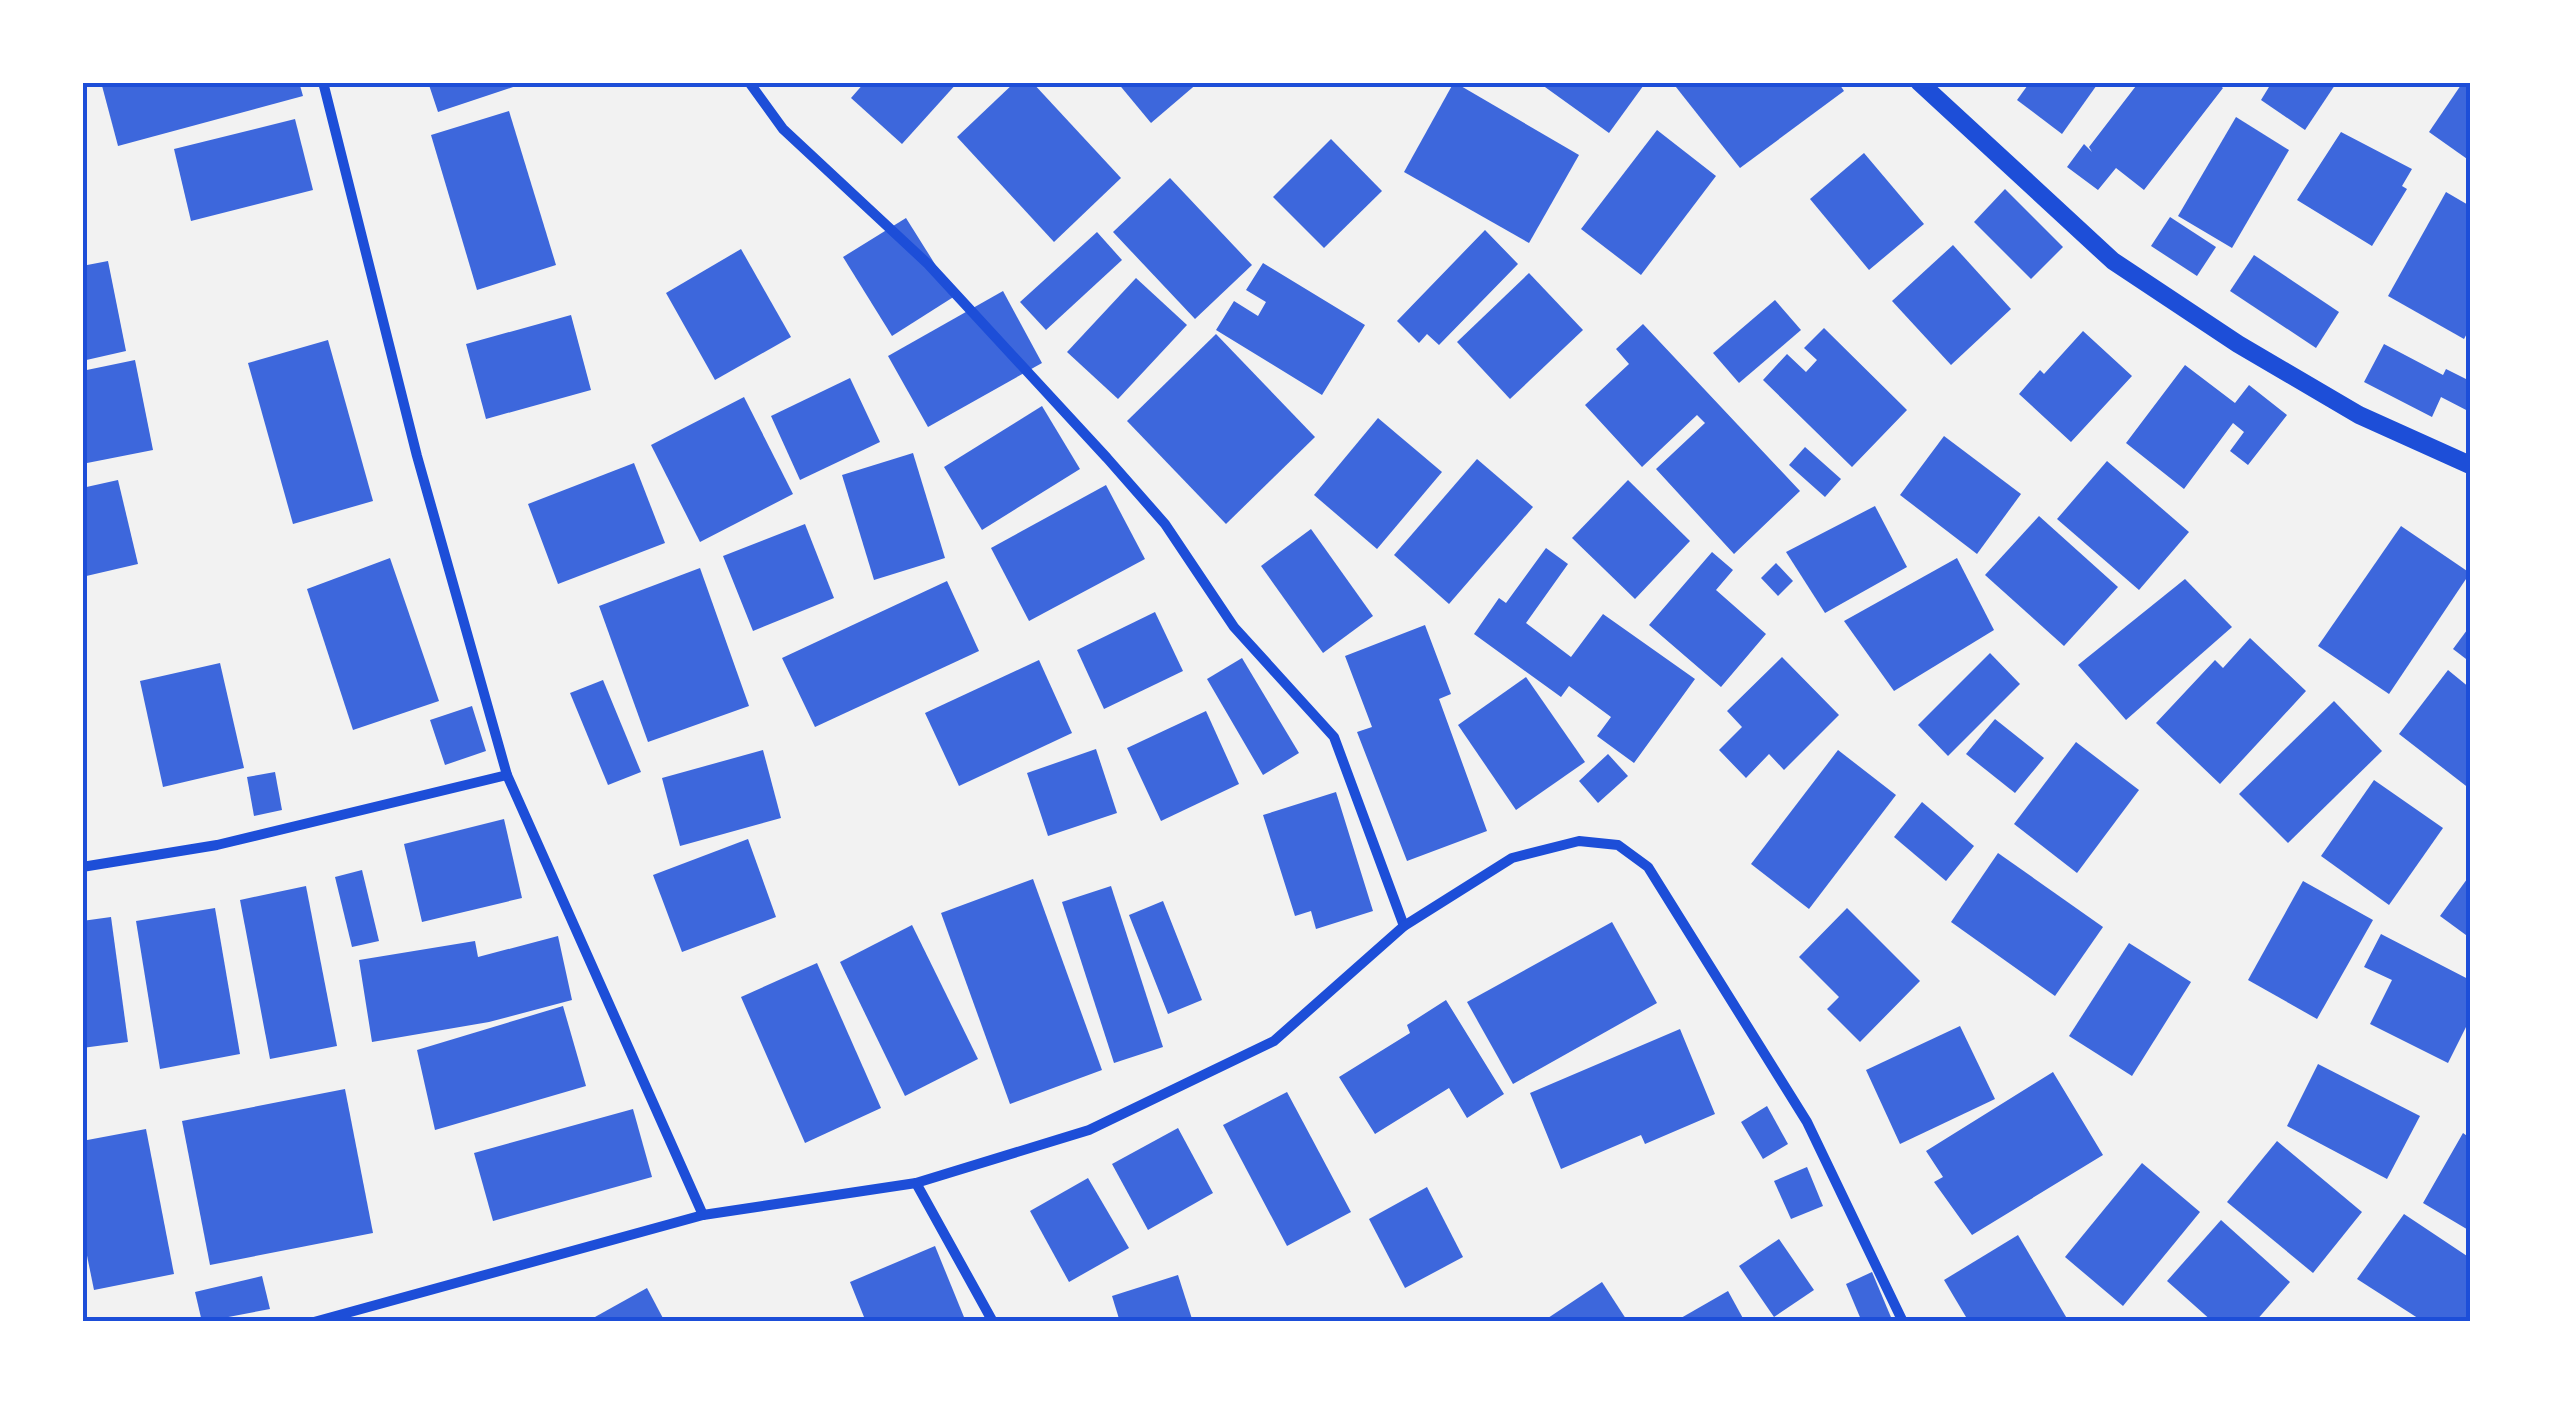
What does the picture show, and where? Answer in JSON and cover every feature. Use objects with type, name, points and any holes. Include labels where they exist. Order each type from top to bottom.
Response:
[{"type":"street","points":[[323,82],[417,456],[507,775],[702,1214]]},
{"type":"street","points":[[748,82],[783,129],[928,264],[1107,458],[1166,524],[1234,627],[1334,737],[1404,926]]},
{"type":"street","points":[[1918,82],[2113,261],[2238,344],[2359,415],[2470,465]]},
{"type":"street","points":[[82,868],[216,845],[507,775]]},
{"type":"street","points":[[314,1322],[702,1214],[916,1183],[1089,1130],[1274,1041],[1404,926],[1512,858],[1579,840],[1618,844],[1648,867],[1807,1122],[1904,1322]]},
{"type":"street","points":[[916,1183],[993,1322]]},
{"type":"building","points":[[101,82],[299,82],[303,96],[118,146]]},
{"type":"building","points":[[428,82],[525,82],[525,83],[438,112]]},
{"type":"building","points":[[865,82],[958,82],[902,144],[851,98]]},
{"type":"building","points":[[1015,82],[1032,82],[1121,178],[1054,242],[957,137]]},
{"type":"building","points":[[1117,82],[1199,82],[1151,123]]},
{"type":"building","points":[[1454,82],[1579,155],[1529,243],[1404,172]]},
{"type":"building","points":[[1538,82],[1646,82],[1609,133]]},
{"type":"building","points":[[1672,82],[1838,82],[1844,91],[1740,168]]},
{"type":"building","points":[[2030,82],[2099,82],[2062,134],[2017,100]]},
{"type":"building","points":[[2139,82],[2216,82],[2223,88],[2144,190],[2116,168],[2098,190],[2067,167],[2084,144],[2092,152],[2089,147]]},
{"type":"building","points":[[2272,82],[2337,82],[2305,130],[2261,100]]},
{"type":"building","points":[[2463,82],[2470,82],[2470,161],[2429,132]]},
{"type":"building","points":[[509,111],[556,265],[477,290],[431,135]]},
{"type":"building","points":[[2236,117],[2289,150],[2232,248],[2178,216]]},
{"type":"building","points":[[295,119],[313,190],[191,221],[174,149]]},
{"type":"building","points":[[1657,130],[1716,176],[1641,275],[1581,229]]},
{"type":"building","points":[[2341,132],[2412,169],[2402,186],[2407,189],[2372,246],[2297,200]]},
{"type":"building","points":[[1331,139],[1382,191],[1324,248],[1273,197]]},
{"type":"building","points":[[1864,153],[1924,224],[1869,270],[1810,199]]},
{"type":"building","points":[[1170,178],[1252,265],[1195,319],[1113,232]]},
{"type":"building","points":[[2005,189],[2063,247],[2031,279],[1974,222]]},
{"type":"building","points":[[2446,192],[2470,206],[2470,328],[2464,339],[2388,296]]},
{"type":"building","points":[[2170,217],[2216,247],[2197,276],[2151,246]]},
{"type":"building","points":[[906,218],[955,296],[892,336],[843,257]]},
{"type":"building","points":[[1485,230],[1518,264],[1439,345],[1427,334],[1419,343],[1397,321]]},
{"type":"building","points":[[1097,232],[1122,260],[1046,330],[1020,302]]},
{"type":"building","points":[[1953,245],[2011,309],[1951,365],[1892,301]]},
{"type":"building","points":[[741,249],[791,337],[715,380],[666,293]]},
{"type":"building","points":[[2254,255],[2339,312],[2316,348],[2230,291]]},
{"type":"building","points":[[108,261],[126,351],[82,361],[82,266]]},
{"type":"building","points":[[1263,263],[1365,325],[1322,395],[1216,330],[1234,301],[1258,316],[1266,302],[1246,290]]},
{"type":"building","points":[[1529,273],[1583,330],[1510,399],[1457,342]]},
{"type":"building","points":[[1136,278],[1187,325],[1118,399],[1067,352]]},
{"type":"building","points":[[1003,291],[1042,363],[928,427],[888,356]]},
{"type":"building","points":[[1775,300],[1801,330],[1739,383],[1713,353]]},
{"type":"building","points":[[571,315],[591,390],[486,419],[466,344]]},
{"type":"building","points":[[1643,324],[1800,491],[1734,554],[1656,469],[1705,423],[1697,415],[1642,467],[1585,405],[1629,364],[1616,349]]},
{"type":"building","points":[[1824,328],[1907,410],[1852,467],[1763,380],[1787,354],[1806,372],[1817,360],[1804,348]]},
{"type":"building","points":[[2083,331],[2132,376],[2071,442],[2019,394],[2040,370],[2044,374]]},
{"type":"building","points":[[1216,334],[1315,437],[1226,524],[1127,421]]},
{"type":"building","points":[[328,340],[373,501],[293,524],[248,363]]},
{"type":"building","points":[[2384,344],[2443,375],[2446,369],[2470,381],[2470,412],[2441,397],[2432,417],[2364,382]]},
{"type":"building","points":[[135,360],[153,450],[82,464],[82,371]]},
{"type":"building","points":[[2185,365],[2235,403],[2249,385],[2287,415],[2248,465],[2230,451],[2244,432],[2233,423],[2184,489],[2126,443]]},
{"type":"building","points":[[850,378],[880,442],[800,480],[771,416]]},
{"type":"building","points":[[744,397],[793,494],[700,542],[651,445]]},
{"type":"building","points":[[1042,406],[1080,469],[982,530],[944,467]]},
{"type":"building","points":[[1378,418],[1442,472],[1377,549],[1314,495]]},
{"type":"building","points":[[1944,436],[2021,494],[1977,554],[1900,495]]},
{"type":"building","points":[[1805,447],[1841,479],[1825,497],[1789,465]]},
{"type":"building","points":[[913,453],[945,558],[874,580],[842,475]]},
{"type":"building","points":[[1477,459],[1533,507],[1449,604],[1394,555]]},
{"type":"building","points":[[2107,461],[2189,532],[2139,590],[2057,519]]},
{"type":"building","points":[[634,463],[665,543],[558,584],[528,504]]},
{"type":"building","points":[[118,480],[138,564],[82,577],[82,488]]},
{"type":"building","points":[[1628,480],[1690,541],[1635,599],[1572,538]]},
{"type":"building","points":[[1106,485],[1145,559],[1029,621],[991,548]]},
{"type":"building","points":[[1875,506],[1907,567],[1825,613],[1786,552]]},
{"type":"building","points":[[2039,516],[2118,587],[2064,646],[1985,575]]},
{"type":"building","points":[[805,524],[834,598],[753,631],[723,556]]},
{"type":"building","points":[[2401,526],[2470,573],[2389,694],[2318,646]]},
{"type":"building","points":[[1311,529],[1373,616],[1323,653],[1261,566]]},
{"type":"building","points":[[1546,548],[1568,564],[1526,623],[1571,657],[1603,614],[1695,679],[1634,763],[1597,736],[1611,717],[1569,686],[1561,697],[1474,634],[1499,598],[1506,603]]},
{"type":"building","points":[[1712,552],[1733,570],[1716,590],[1766,634],[1721,687],[1649,625]]},
{"type":"building","points":[[390,558],[439,701],[353,730],[307,589]]},
{"type":"building","points":[[1957,558],[1994,630],[1894,691],[1844,621]]},
{"type":"building","points":[[1776,563],[1793,581],[1778,596],[1761,578]]},
{"type":"building","points":[[700,568],[749,706],[648,742],[599,606]]},
{"type":"building","points":[[2185,579],[2232,627],[2126,720],[2078,665]]},
{"type":"building","points":[[947,581],[979,651],[815,727],[782,658]]},
{"type":"building","points":[[1155,612],[1183,671],[1104,709],[1077,650]]},
{"type":"building","points":[[1425,625],[1451,694],[1439,699],[1487,831],[1407,861],[1357,732],[1372,727],[1345,656]]},
{"type":"building","points":[[2470,626],[2470,662],[2453,649]]},
{"type":"building","points":[[2250,638],[2306,691],[2220,784],[2156,723],[2215,660],[2223,668]]},
{"type":"building","points":[[1990,653],[2020,684],[1948,756],[1918,725]]},
{"type":"building","points":[[1782,657],[1839,715],[1784,770],[1769,754],[1746,778],[1719,750],[1742,727],[1727,711]]},
{"type":"building","points":[[1242,658],[1299,753],[1263,775],[1207,679]]},
{"type":"building","points":[[1039,660],[1072,733],[959,786],[925,713]]},
{"type":"building","points":[[220,663],[244,768],[163,787],[140,681]]},
{"type":"building","points":[[2448,670],[2470,688],[2470,789],[2399,734]]},
{"type":"building","points":[[1526,677],[1585,762],[1516,810],[1458,725]]},
{"type":"building","points":[[603,680],[641,772],[608,785],[570,693]]},
{"type":"building","points":[[2334,701],[2382,751],[2288,843],[2239,794]]},
{"type":"building","points":[[472,706],[486,751],[445,765],[430,720]]},
{"type":"building","points":[[1206,711],[1239,784],[1161,821],[1127,748]]},
{"type":"building","points":[[1995,719],[2044,758],[2015,793],[1966,754]]},
{"type":"building","points":[[2076,742],[2139,790],[2077,873],[2014,824]]},
{"type":"building","points":[[1096,749],[1117,813],[1048,836],[1027,773]]},
{"type":"building","points":[[763,750],[781,818],[680,846],[662,778]]},
{"type":"building","points":[[1838,750],[1896,795],[1809,909],[1751,864]]},
{"type":"building","points":[[1608,754],[1628,776],[1598,803],[1579,781]]},
{"type":"building","points":[[275,772],[282,810],[254,816],[247,777]]},
{"type":"building","points":[[2374,780],[2443,828],[2389,905],[2321,856]]},
{"type":"building","points":[[1336,792],[1373,911],[1316,929],[1311,911],[1295,916],[1263,815]]},
{"type":"building","points":[[1922,802],[1974,846],[1946,881],[1894,837]]},
{"type":"building","points":[[504,819],[522,898],[422,922],[404,844]]},
{"type":"building","points":[[748,839],[776,917],[682,952],[653,875]]},
{"type":"building","points":[[1998,853],[2103,927],[2055,996],[1951,922]]},
{"type":"building","points":[[362,870],[379,941],[352,947],[335,877]]},
{"type":"building","points":[[2470,875],[2470,938],[2440,916]]},
{"type":"building","points":[[1033,879],[1102,1070],[1010,1104],[941,913]]},
{"type":"building","points":[[2303,881],[2373,920],[2317,1019],[2248,980]]},
{"type":"building","points":[[306,886],[337,1046],[270,1059],[240,900]]},
{"type":"building","points":[[1111,886],[1163,1047],[1114,1063],[1062,902]]},
{"type":"building","points":[[1163,901],[1202,1000],[1168,1014],[1129,915]]},
{"type":"building","points":[[215,908],[240,1054],[160,1069],[136,921]]},
{"type":"building","points":[[1847,908],[1920,981],[1860,1042],[1827,1009],[1839,997],[1799,957]]},
{"type":"building","points":[[111,917],[128,1042],[82,1048],[82,921]]},
{"type":"building","points":[[1612,922],[1657,1003],[1513,1084],[1467,1002]]},
{"type":"building","points":[[912,925],[978,1059],[905,1096],[840,962]]},
{"type":"building","points":[[2381,934],[2470,980],[2470,1019],[2448,1063],[2370,1024],[2392,980],[2364,967]]},
{"type":"building","points":[[558,936],[572,1000],[489,1022],[372,1042],[359,960],[475,941],[478,957]]},
{"type":"building","points":[[2129,943],[2191,982],[2132,1076],[2069,1036]]},
{"type":"building","points":[[817,963],[881,1108],[805,1143],[741,997]]},
{"type":"building","points":[[1446,1000],[1504,1094],[1467,1118],[1449,1088],[1375,1134],[1339,1077],[1410,1033],[1407,1025]]},
{"type":"building","points":[[563,1006],[586,1086],[435,1130],[417,1050]]},
{"type":"building","points":[[1960,1026],[1995,1099],[1900,1144],[1866,1070]]},
{"type":"building","points":[[1680,1029],[1715,1114],[1645,1144],[1641,1135],[1561,1169],[1530,1093]]},
{"type":"building","points":[[2318,1064],[2420,1116],[2387,1179],[2287,1126]]},
{"type":"building","points":[[2053,1072],[2103,1155],[1972,1235],[1934,1182],[1943,1177],[1926,1151]]},
{"type":"building","points":[[345,1089],[373,1233],[210,1265],[182,1121]]},
{"type":"building","points":[[1287,1092],[1351,1212],[1287,1246],[1223,1125]]},
{"type":"building","points":[[1767,1106],[1788,1144],[1763,1159],[1741,1122]]},
{"type":"building","points":[[633,1109],[652,1177],[493,1221],[474,1153]]},
{"type":"building","points":[[1178,1128],[1213,1193],[1148,1230],[1112,1164]]},
{"type":"building","points":[[146,1129],[174,1274],[94,1290],[82,1231],[82,1141]]},
{"type":"building","points":[[2463,1133],[2470,1138],[2470,1181],[2466,1188],[2470,1191],[2470,1231],[2423,1203]]},
{"type":"building","points":[[2277,1141],[2362,1212],[2313,1273],[2227,1202]]},
{"type":"building","points":[[2142,1163],[2200,1212],[2123,1306],[2065,1257]]},
{"type":"building","points":[[1807,1167],[1823,1206],[1791,1219],[1774,1181]]},
{"type":"building","points":[[1088,1178],[1129,1248],[1069,1282],[1030,1211]]},
{"type":"building","points":[[1427,1187],[1463,1257],[1405,1288],[1369,1219]]},
{"type":"building","points":[[2404,1214],[2470,1258],[2470,1322],[2424,1322],[2357,1279]]},
{"type":"building","points":[[2221,1220],[2290,1282],[2255,1322],[2213,1322],[2167,1281]]},
{"type":"building","points":[[2018,1235],[2069,1322],[1969,1322],[1944,1280]]},
{"type":"building","points":[[1779,1239],[1814,1290],[1774,1317],[1739,1266]]},
{"type":"building","points":[[935,1246],[966,1322],[866,1322],[850,1282]]},
{"type":"building","points":[[1872,1272],[1893,1322],[1862,1322],[1846,1284]]},
{"type":"building","points":[[1178,1275],[1193,1322],[1120,1322],[1112,1296]]},
{"type":"building","points":[[262,1276],[270,1309],[202,1322],[195,1292]]},
{"type":"building","points":[[1602,1282],[1628,1322],[1542,1322]]},
{"type":"building","points":[[647,1288],[665,1322],[586,1322]]},
{"type":"building","points":[[1728,1291],[1745,1322],[1674,1322]]}]
